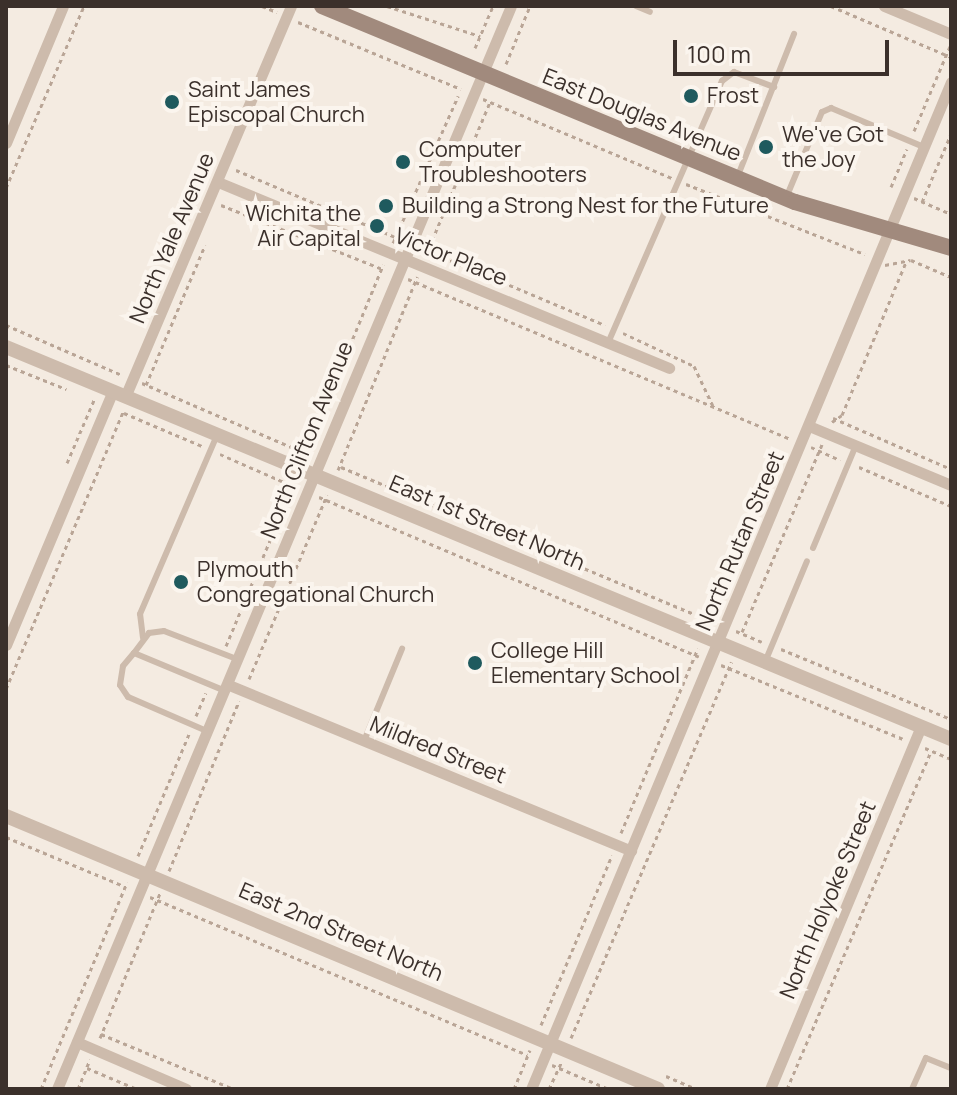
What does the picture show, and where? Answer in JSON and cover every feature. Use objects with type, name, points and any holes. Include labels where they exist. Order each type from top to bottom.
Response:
[{"type":"main road","name":"East Douglas Avenue","points":[[322,6],[786,198],[951,248]]},
{"type":"street","points":[[6,143],[63,6]]},
{"type":"street","name":"North Clifton Avenue","points":[[57,1089],[239,660],[307,492],[307,472],[321,459],[511,6]]},
{"type":"street","points":[[884,6],[951,34]]},
{"type":"street","name":"North Yale Avenue","points":[[6,645],[107,406],[128,377],[218,182],[289,11]]},
{"type":"street","name":"North Rutan Street","points":[[531,1089],[951,82]]},
{"type":"street","name":"Victor Place","points":[[218,182],[669,368]]},
{"type":"street","name":"East 1st Street North","points":[[6,347],[951,739]]},
{"type":"street","points":[[809,426],[951,485]]},
{"type":"street","name":"Mildred Street","points":[[227,688],[243,691],[631,851]]},
{"type":"street","name":"North Holyoke Street","points":[[770,1089],[921,727]]},
{"type":"street","name":"East 2nd Street North","points":[[6,816],[658,1089]]},
{"type":"street","points":[[77,1042],[186,1089]]},
{"type":"lane","points":[[636,6],[650,12]]},
{"type":"lane","points":[[737,178],[794,34]]},
{"type":"lane","points":[[608,343],[684,156],[734,72],[774,87]]},
{"type":"lane","points":[[786,198],[822,112],[831,108],[924,147]]},
{"type":"lane","points":[[209,732],[123,693],[120,675],[143,638],[140,614],[217,435]]},
{"type":"lane","points":[[813,548],[856,445]]},
{"type":"lane","points":[[765,662],[807,561]]},
{"type":"lane","points":[[143,638],[164,631],[239,660]]},
{"type":"lane","points":[[364,741],[402,649]]},
{"type":"lane","points":[[134,653],[210,685],[227,688]]},
{"type":"lane","points":[[912,1089],[926,1058],[951,1068]]},
{"type":"path","points":[[6,188],[84,6]]},
{"type":"path","points":[[262,6],[274,11],[289,11],[490,102],[865,254],[892,269],[906,262],[951,277]]},
{"type":"path","points":[[387,6],[480,36]]},
{"type":"path","points":[[475,48],[493,6]]},
{"type":"path","points":[[506,64],[530,6]]},
{"type":"path","points":[[831,6],[948,56]]},
{"type":"path","points":[[268,26],[274,11]]},
{"type":"path","points":[[891,187],[948,56],[951,42]]},
{"type":"path","points":[[223,653],[293,486],[307,472],[306,453],[381,269],[461,89]]},
{"type":"path","points":[[78,1089],[490,102]]},
{"type":"path","points":[[922,202],[951,134]]},
{"type":"path","points":[[236,170],[614,329],[694,366],[713,406]]},
{"type":"path","points":[[905,193],[951,214]]},
{"type":"path","points":[[221,205],[415,282],[951,506]]},
{"type":"path","points":[[859,268],[865,254]]},
{"type":"path","points":[[549,1089],[833,418],[842,415],[906,262]]},
{"type":"path","points":[[6,325],[339,467],[951,719]]},
{"type":"path","points":[[64,470],[94,400],[115,392],[128,377],[128,360]]},
{"type":"path","points":[[6,365],[695,656],[951,759]]},
{"type":"path","points":[[833,418],[951,469]]},
{"type":"path","points":[[782,451],[793,426]]},
{"type":"path","points":[[514,1089],[771,478]]},
{"type":"path","points":[[41,1089],[210,685]]},
{"type":"path","points":[[787,1089],[931,751]]},
{"type":"path","points":[[6,837],[609,1089]]},
{"type":"path","points":[[101,1034],[234,1089]]},
{"type":"path","points":[[87,1068],[137,1089]]},
{"type":"place","name":"Frost","points":[[691,96]]},
{"type":"place","name":"Saint James Episcopal Church","points":[[172,102]]},
{"type":"place","name":"We've Got the Joy","points":[[766,147]]},
{"type":"place","name":"Computer Troubleshooters","points":[[403,162]]},
{"type":"place","name":"Building a Strong Nest for the Future","points":[[386,206]]},
{"type":"place","name":"Wichita the Air Capital","points":[[377,226]]},
{"type":"place","name":"Plymouth Congregational Church","points":[[181,582]]},
{"type":"place","name":"College Hill Elementary School","points":[[475,663]]}]
